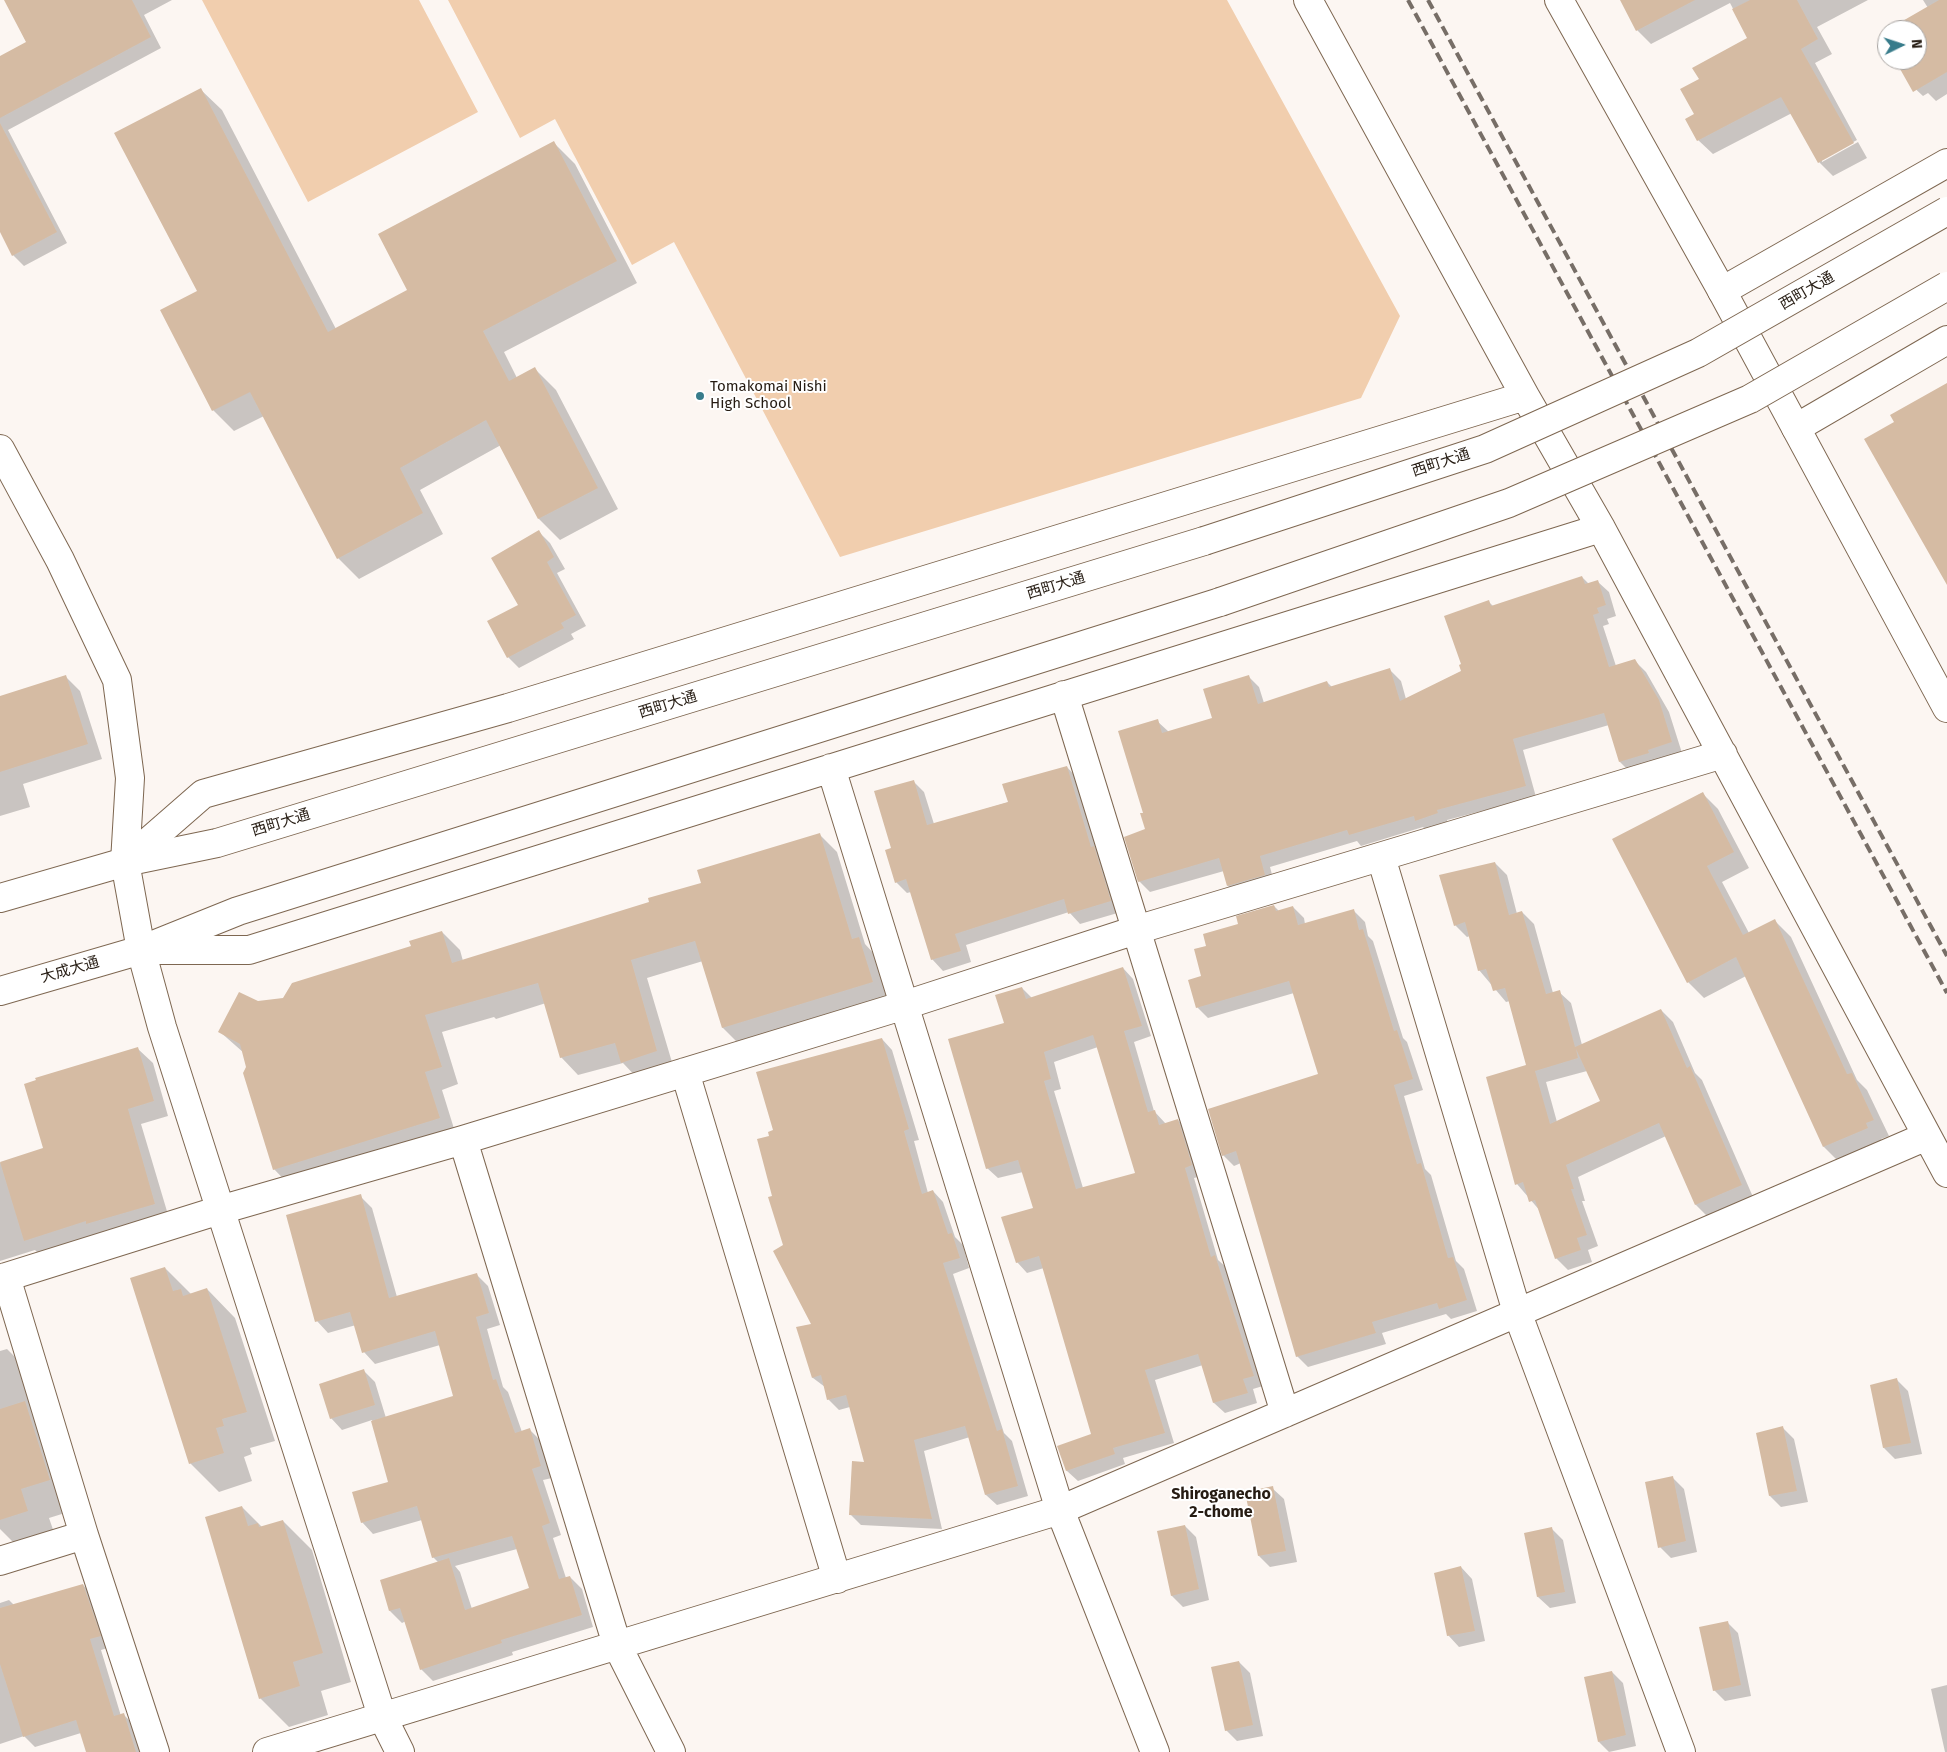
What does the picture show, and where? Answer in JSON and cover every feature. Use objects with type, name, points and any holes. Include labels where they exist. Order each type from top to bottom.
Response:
[{"type":"street","points":[[1308,0],[1525,396],[1601,528],[1947,1173]]},
{"type":"street","points":[[1559,0],[1722,292],[1947,708]]},
{"type":"street","points":[[1722,292],[1947,163]]},
{"type":"street","name":"西町大通","points":[[125,862],[217,842],[1204,541],[1485,449],[1698,353],[1947,211]]},
{"type":"street","points":[[141,950],[238,911],[1220,602],[1508,503],[1750,399],[1947,286]]},
{"type":"street","points":[[1796,428],[1947,340]]},
{"type":"street","points":[[0,898],[125,862],[203,794],[508,708],[1525,396]]},
{"type":"street","points":[[0,449],[60,560],[117,680],[130,778],[125,862],[141,950],[162,1027],[382,1716],[400,1752]]},
{"type":"street","points":[[141,950],[250,950],[1601,528]]},
{"type":"street","points":[[1064,695],[1285,1413]]},
{"type":"street","points":[[155,1752],[3,1278],[220,1210],[463,1140],[904,1005],[1136,930],[1722,754]]},
{"type":"street","points":[[831,768],[1060,1510],[1155,1752]]},
{"type":"street","points":[[1381,857],[1517,1312],[1681,1752]]},
{"type":"street","name":"大成大通","points":[[0,991],[141,950]]},
{"type":"street","points":[[685,1072],[837,1579]]},
{"type":"street","points":[[267,1752],[1060,1510],[1926,1136]]},
{"type":"street","points":[[463,1140],[617,1645],[671,1752]]},
{"type":"street","points":[[0,1561],[84,1535]]},
{"type":"shaded area","points":[[202,0],[419,0],[478,112],[308,202]]},
{"type":"shaded area","points":[[448,0],[1227,0],[1400,316],[1361,398],[840,557],[674,242],[632,265],[555,119],[520,138]]},
{"type":"building","points":[[4,0],[132,0],[151,37],[0,118],[0,56],[26,42]]},
{"type":"building","points":[[1620,0],[1695,0],[1636,31]]},
{"type":"building","points":[[1750,0],[1797,0],[1818,39],[1801,49],[1854,143],[1818,163],[1781,97],[1697,141],[1685,119],[1694,114],[1680,89],[1699,79],[1692,68],[1747,38],[1732,9]]},
{"type":"building","points":[[1939,0],[1947,0],[1947,72],[1913,92],[1901,70],[1927,70],[1927,20],[1904,20]]},
{"type":"building","points":[[201,88],[328,332],[407,290],[378,234],[554,141],[617,261],[483,331],[509,381],[535,367],[598,488],[538,519],[486,420],[400,468],[423,513],[337,559],[250,392],[212,411],[160,310],[197,291],[114,133]]},
{"type":"building","points":[[0,123],[57,232],[12,256],[0,232]]},
{"type":"building","points":[[1947,383],[1947,585],[1864,439],[1894,422],[1890,415]]},
{"type":"building","points":[[539,530],[554,557],[547,562],[576,615],[561,623],[564,628],[507,658],[487,621],[518,605],[491,558]]},
{"type":"building","points":[[1582,576],[1585,584],[1598,580],[1606,605],[1597,608],[1599,613],[1593,615],[1609,667],[1635,659],[1659,700],[1672,742],[1648,750],[1649,753],[1619,762],[1604,713],[1513,739],[1526,786],[1437,810],[1438,813],[1415,821],[1414,816],[1349,835],[1347,830],[1260,856],[1265,875],[1227,886],[1219,858],[1138,882],[1124,837],[1145,829],[1140,813],[1143,813],[1118,731],[1158,719],[1162,733],[1212,718],[1203,689],[1249,675],[1258,704],[1327,681],[1329,687],[1390,668],[1400,701],[1461,671],[1459,665],[1461,664],[1444,616],[1489,600],[1491,606]]},
{"type":"building","points":[[66,675],[88,744],[0,772],[0,696]]},
{"type":"building","points":[[1067,766],[1091,847],[1094,846],[1111,901],[1068,914],[1064,899],[955,934],[961,951],[931,960],[906,879],[895,883],[885,850],[891,848],[874,791],[914,780],[927,825],[1008,802],[1002,784]]},
{"type":"building","points":[[1703,792],[1734,852],[1707,866],[1743,935],[1775,919],[1847,1074],[1852,1073],[1874,1120],[1866,1123],[1868,1128],[1823,1147],[1736,957],[1687,983],[1612,839]]},
{"type":"building","points":[[820,833],[852,939],[859,937],[873,982],[722,1028],[695,941],[631,960],[657,1051],[621,1063],[615,1043],[560,1058],[538,983],[425,1015],[442,1067],[425,1072],[440,1118],[273,1170],[243,1073],[246,1067],[240,1044],[218,1032],[239,992],[258,1001],[283,998],[292,983],[411,946],[409,941],[442,931],[452,963],[649,902],[648,898],[701,883],[697,870]]},
{"type":"building","points":[[1495,862],[1509,915],[1522,911],[1546,994],[1560,990],[1575,1047],[1661,1009],[1687,1068],[1690,1066],[1742,1185],[1695,1205],[1659,1123],[1566,1165],[1574,1189],[1571,1189],[1587,1235],[1577,1238],[1581,1250],[1555,1259],[1535,1200],[1529,1202],[1523,1182],[1515,1185],[1486,1077],[1526,1065],[1505,988],[1493,991],[1486,969],[1478,971],[1465,922],[1454,926],[1439,875]],"holes":[[[1576,1049],[1600,1101],[1550,1124],[1535,1071],[1578,1058]]]},
{"type":"building","points":[[1274,905],[1276,911],[1293,906],[1298,925],[1354,909],[1359,930],[1363,929],[1394,1031],[1397,1030],[1413,1079],[1394,1085],[1417,1164],[1421,1163],[1448,1258],[1453,1257],[1467,1300],[1439,1309],[1437,1303],[1372,1322],[1376,1333],[1296,1357],[1236,1151],[1222,1156],[1208,1109],[1318,1074],[1289,981],[1196,1008],[1188,980],[1201,976],[1194,949],[1206,946],[1203,934],[1238,924],[1236,916]]},
{"type":"building","points":[[1123,967],[1142,1026],[1124,1031],[1148,1112],[1155,1110],[1159,1125],[1178,1119],[1192,1165],[1185,1168],[1211,1257],[1215,1255],[1254,1376],[1243,1379],[1248,1393],[1213,1403],[1198,1354],[1145,1370],[1165,1433],[1113,1448],[1115,1454],[1066,1471],[1057,1446],[1091,1434],[1039,1256],[1016,1263],[1001,1217],[1033,1208],[1018,1160],[986,1169],[948,1039],[1004,1023],[995,995],[1022,987],[1026,999]],"holes":[[[1093,1035],[1135,1173],[1076,1189],[1044,1081],[1051,1079],[1044,1052]]]},
{"type":"building","points":[[882,1038],[909,1129],[904,1131],[922,1194],[933,1190],[948,1234],[952,1233],[960,1258],[943,1263],[997,1431],[1002,1429],[1018,1486],[985,1495],[965,1426],[914,1440],[932,1519],[849,1515],[852,1461],[864,1462],[846,1395],[827,1400],[821,1375],[812,1378],[796,1327],[811,1324],[773,1251],[783,1245],[768,1197],[772,1196],[757,1139],[769,1136],[768,1132],[773,1130],[756,1072]]},
{"type":"building","points":[[138,1047],[154,1101],[128,1109],[155,1204],[86,1224],[86,1221],[24,1241],[0,1162],[43,1148],[24,1084],[36,1080],[35,1078]]},
{"type":"building","points":[[361,1194],[389,1298],[477,1273],[489,1313],[476,1317],[493,1380],[496,1379],[515,1433],[530,1428],[541,1466],[532,1469],[550,1523],[542,1526],[559,1579],[570,1576],[582,1615],[501,1640],[502,1643],[420,1670],[400,1608],[389,1611],[380,1580],[449,1558],[465,1610],[529,1588],[512,1536],[432,1558],[417,1506],[361,1523],[352,1492],[388,1482],[371,1421],[453,1396],[435,1331],[362,1353],[350,1312],[315,1322],[286,1215]]},
{"type":"building","points":[[165,1267],[173,1291],[181,1289],[183,1296],[207,1288],[247,1412],[222,1419],[224,1426],[216,1428],[224,1453],[189,1464],[130,1278]]},
{"type":"building","points":[[364,1369],[375,1405],[330,1419],[319,1384]]},
{"type":"building","points":[[1897,1378],[1911,1443],[1883,1448],[1870,1385]]},
{"type":"building","points":[[25,1401],[50,1480],[21,1489],[28,1511],[0,1520],[0,1409]]},
{"type":"building","points":[[1783,1426],[1797,1491],[1769,1496],[1756,1433]]},
{"type":"building","points":[[1673,1476],[1686,1541],[1658,1548],[1645,1482]]},
{"type":"building","points":[[1273,1486],[1286,1551],[1258,1556],[1245,1492]]},
{"type":"building","points":[[242,1506],[248,1526],[258,1523],[259,1527],[283,1520],[323,1653],[293,1662],[300,1686],[259,1699],[205,1517]]},
{"type":"building","points":[[1185,1525],[1199,1589],[1171,1596],[1157,1531]]},
{"type":"building","points":[[1552,1527],[1565,1592],[1537,1597],[1524,1533]]},
{"type":"building","points":[[1461,1566],[1475,1631],[1447,1636],[1434,1573]]},
{"type":"building","points":[[83,1584],[101,1636],[90,1639],[114,1716],[124,1713],[136,1752],[86,1752],[76,1720],[23,1737],[0,1664],[0,1608]]},
{"type":"building","points":[[1728,1621],[1741,1685],[1713,1691],[1699,1627]]},
{"type":"building","points":[[1239,1661],[1253,1725],[1225,1731],[1211,1667]]},
{"type":"building","points":[[1612,1671],[1626,1735],[1598,1742],[1584,1677]]},
{"type":"railway","points":[[1408,0],[1947,993]]},
{"type":"railway","points":[[1428,0],[1947,956]]},
{"type":"place","name":"Tomakomai Nishi High School","points":[[700,396]]},
{"type":"district","name":"Shiroganecho 2-chome","points":[[1221,1504]]}]
